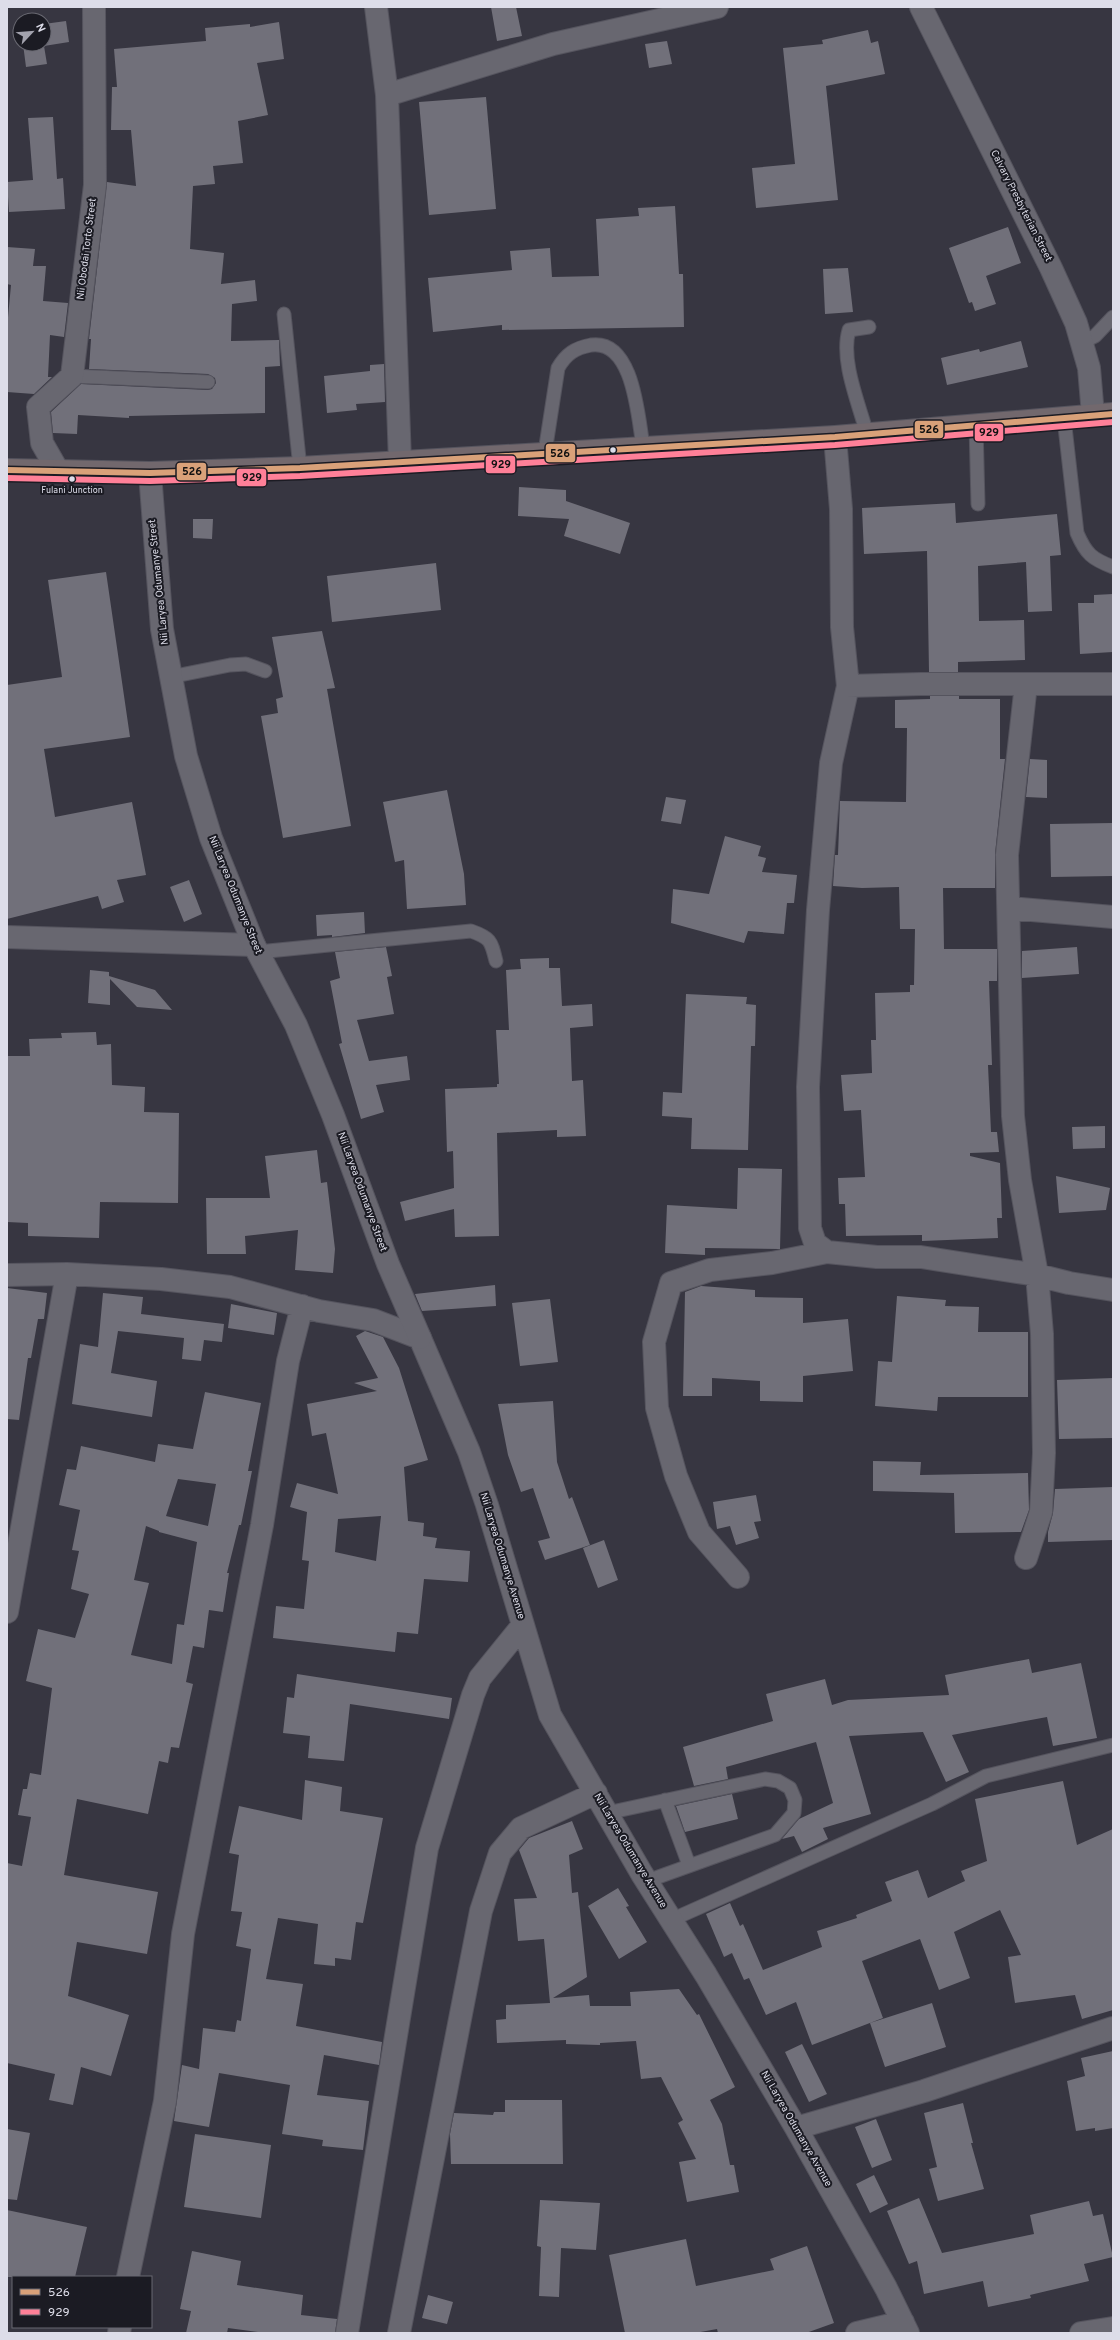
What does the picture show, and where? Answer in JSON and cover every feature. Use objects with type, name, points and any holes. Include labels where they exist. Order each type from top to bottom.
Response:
[{"type":"main road","points":[[7,470],[150,473],[300,468],[643,446],[835,437],[1103,415]]},
{"type":"street","name":"Nii Obodai Torto Street","points":[[72,376],[95,185],[94,7]]},
{"type":"street","points":[[376,7],[387,95],[400,462]]},
{"type":"street","points":[[387,95],[553,44],[717,7]]},
{"type":"street","name":"Calvary Presbyterian Street","points":[[921,7],[1051,268],[1076,323],[1103,415]]},
{"type":"street","points":[[58,471],[42,443],[38,407],[72,376]]},
{"type":"street","points":[[827,1252],[815,1243],[810,1228],[808,1087],[818,910],[832,763],[848,686],[842,627],[842,509],[835,437]]},
{"type":"street","name":"Nii Laryea Odumanye Street","points":[[150,473],[162,629],[170,677],[186,756],[211,838],[256,949],[302,1038],[336,1122],[388,1264],[420,1338]]},
{"type":"street","points":[[1026,684],[1007,855],[1013,1116],[1020,1180],[1037,1275],[1042,1334],[1044,1453],[1040,1512],[1026,1558]]},
{"type":"street","points":[[848,686],[1113,684]]},
{"type":"street","points":[[1009,908],[1113,918]]},
{"type":"street","points":[[7,937],[256,949]]},
{"type":"street","points":[[738,1577],[699,1532],[676,1476],[657,1408],[654,1342],[671,1283],[710,1270],[772,1263],[827,1252],[877,1257],[921,1257],[1037,1275],[1069,1283],[1113,1290]]},
{"type":"street","points":[[7,1275],[67,1274],[161,1279],[230,1287],[336,1314],[373,1320],[420,1338]]},
{"type":"street","points":[[7,1612],[22,1516],[67,1274]]},
{"type":"street","points":[[128,2276],[165,2101],[183,1934],[262,1525],[288,1361],[302,1306]]},
{"type":"street","name":"Nii Laryea Odumanye Avenue","points":[[420,1338],[469,1452],[550,1715],[647,1881],[672,1920],[796,2128],[905,2327]]},
{"type":"street","points":[[347,2333],[427,1848],[472,1695],[480,1678],[523,1625]]},
{"type":"street","points":[[399,2333],[481,1911],[500,1853],[521,1828],[596,1793]]},
{"type":"street","points":[[796,2128],[924,2091],[1113,2028]]},
{"type":"street","points":[[857,2333],[905,2327]]},
{"type":"street","points":[[1081,2333],[1113,2328]]},
{"type":"lane","points":[[284,314],[300,468]]},
{"type":"lane","points":[[1081,343],[1095,336],[1113,317]]},
{"type":"lane","points":[[867,434],[847,361],[845,347],[849,330],[869,327]]},
{"type":"lane","points":[[545,452],[558,368],[565,357],[573,350],[595,344],[607,346],[616,354],[624,365],[634,389],[643,446]]},
{"type":"lane","points":[[72,376],[208,382]]},
{"type":"lane","points":[[1064,418],[1077,533],[1084,550],[1096,560],[1113,567]]},
{"type":"lane","points":[[976,425],[978,504]]},
{"type":"lane","points":[[170,677],[230,665],[246,664],[265,671]]},
{"type":"lane","points":[[256,949],[471,931],[486,936],[492,943],[496,961]]},
{"type":"lane","points":[[672,1920],[932,1804],[986,1776],[1113,1745]]},
{"type":"lane","points":[[607,1812],[765,1779],[778,1781],[790,1788],[795,1800],[794,1813],[775,1835],[647,1881]]},
{"type":"lane","points":[[664,1800],[689,1866]]},
{"type":"building","points":[[491,7],[516,7],[522,36],[497,41]]},
{"type":"building","points":[[66,21],[69,42],[52,45],[52,23]]},
{"type":"building","points":[[279,22],[284,59],[257,63],[268,115],[238,121],[243,163],[213,166],[215,184],[193,186],[190,249],[224,253],[221,284],[255,280],[257,301],[232,304],[231,341],[279,340],[280,366],[265,367],[265,413],[129,416],[129,418],[78,415],[77,434],[53,433],[51,412],[81,384],[208,390],[212,389],[216,383],[215,378],[208,374],[89,369],[91,339],[89,339],[107,182],[136,186],[131,130],[111,130],[112,87],[117,87],[114,49],[206,41],[205,28],[250,24],[250,27]]},
{"type":"building","points":[[868,30],[871,43],[878,41],[885,74],[826,86],[838,200],[756,208],[752,168],[795,164],[783,48],[823,44],[822,40]]},
{"type":"building","points":[[667,41],[672,64],[649,68],[645,44]]},
{"type":"building","points":[[24,52],[45,52],[47,64],[26,67]]},
{"type":"building","points":[[486,97],[496,209],[429,215],[419,102]]},
{"type":"building","points":[[53,117],[57,179],[63,178],[65,209],[9,212],[7,182],[33,180],[28,118]]},
{"type":"building","points":[[675,206],[679,274],[683,274],[684,327],[502,330],[502,325],[433,332],[428,278],[512,270],[510,251],[550,248],[552,277],[599,276],[596,219],[639,216],[638,208]]},
{"type":"building","points":[[1008,227],[1021,263],[986,276],[996,304],[975,311],[972,302],[969,303],[949,248]]},
{"type":"building","points":[[7,247],[35,249],[33,266],[46,266],[43,301],[68,303],[64,337],[50,335],[48,377],[52,377],[34,394],[7,392],[7,328],[11,285],[7,284]]},
{"type":"building","points":[[848,268],[853,312],[825,314],[823,269]]},
{"type":"building","points":[[1021,341],[1028,367],[947,385],[941,358],[979,349],[980,352]]},
{"type":"building","points":[[384,364],[385,402],[356,404],[357,410],[327,413],[324,376],[370,371],[370,365]]},
{"type":"building","points":[[519,487],[566,490],[566,501],[630,523],[620,554],[564,536],[569,519],[518,516]]},
{"type":"building","points":[[955,503],[956,523],[1057,514],[1061,555],[1050,556],[1052,611],[1028,612],[1026,562],[978,566],[979,621],[1024,620],[1025,660],[958,662],[958,672],[929,672],[927,551],[864,554],[862,508]]},
{"type":"building","points":[[193,519],[213,519],[212,539],[193,538]]},
{"type":"building","points":[[436,563],[441,610],[332,622],[327,576]]},
{"type":"building","points":[[106,572],[130,737],[44,749],[55,817],[132,802],[146,875],[117,880],[124,902],[102,909],[98,896],[7,919],[7,685],[62,677],[48,580]]},
{"type":"building","points":[[1113,594],[1113,652],[1080,654],[1078,603],[1094,603],[1094,595]]},
{"type":"building","points":[[322,631],[335,688],[327,689],[351,826],[283,838],[261,716],[278,713],[276,699],[283,697],[272,637]]},
{"type":"building","points":[[930,696],[959,696],[959,699],[1000,699],[1000,759],[1005,759],[995,854],[995,888],[943,888],[944,949],[997,949],[997,981],[989,981],[992,1065],[988,1065],[991,1132],[997,1132],[999,1152],[970,1153],[970,1156],[1000,1163],[1002,1218],[997,1218],[998,1238],[922,1241],[922,1235],[846,1236],[845,1204],[839,1204],[838,1178],[865,1177],[861,1110],[844,1111],[841,1075],[872,1073],[871,1040],[876,1040],[875,993],[910,992],[910,985],[914,985],[915,929],[900,929],[899,887],[862,888],[833,886],[835,855],[838,855],[840,801],[906,802],[907,728],[895,728],[895,700],[930,699]]},
{"type":"building","points":[[1030,759],[1047,760],[1047,798],[1026,797]]},
{"type":"building","points":[[447,790],[464,874],[466,905],[407,909],[404,860],[395,862],[383,802]]},
{"type":"building","points":[[666,797],[686,800],[681,824],[661,821]]},
{"type":"building","points":[[1113,823],[1113,876],[1051,877],[1050,824]]},
{"type":"building","points":[[725,836],[761,846],[758,856],[766,858],[762,872],[797,875],[794,903],[787,903],[784,934],[748,931],[744,943],[671,923],[673,889],[709,894]]},
{"type":"building","points":[[189,880],[202,914],[184,922],[170,887]]},
{"type":"building","points":[[364,912],[365,933],[332,937],[332,935],[317,936],[316,915]]},
{"type":"building","points":[[386,947],[392,976],[387,977],[394,1014],[357,1020],[369,1061],[407,1056],[410,1080],[376,1085],[384,1112],[361,1119],[339,1044],[342,1043],[330,981],[340,978],[335,952]]},
{"type":"building","points":[[1077,947],[1079,974],[1022,978],[1022,951]]},
{"type":"building","points":[[549,958],[549,968],[560,968],[562,1006],[592,1004],[593,1026],[570,1028],[572,1081],[583,1080],[586,1136],[557,1137],[557,1130],[497,1133],[499,1236],[455,1237],[454,1209],[405,1221],[400,1202],[454,1188],[453,1151],[447,1152],[445,1089],[497,1087],[497,1084],[499,1084],[496,1030],[509,1030],[506,970],[521,969],[520,959]]},
{"type":"building","points":[[90,970],[109,972],[109,976],[155,990],[172,1010],[137,1007],[110,979],[110,1005],[88,1003]]},
{"type":"building","points":[[686,994],[747,997],[746,1004],[756,1005],[755,1046],[751,1046],[748,1150],[691,1149],[692,1118],[662,1116],[663,1092],[682,1093]]},
{"type":"building","points":[[96,1032],[97,1045],[111,1044],[112,1085],[145,1087],[144,1112],[179,1113],[178,1203],[100,1202],[99,1238],[28,1236],[28,1223],[7,1222],[8,1056],[30,1056],[29,1039],[62,1038],[61,1033]]},
{"type":"building","points":[[1105,1126],[1105,1148],[1073,1149],[1072,1127]]},
{"type":"building","points":[[317,1150],[321,1183],[327,1182],[335,1249],[333,1273],[295,1270],[298,1230],[245,1236],[246,1254],[207,1254],[206,1198],[270,1198],[265,1156]]},
{"type":"building","points":[[738,1168],[782,1169],[780,1249],[705,1248],[705,1255],[665,1253],[667,1205],[737,1209]]},
{"type":"building","points":[[1056,1176],[1110,1188],[1106,1210],[1059,1213]]},
{"type":"building","points":[[495,1285],[496,1306],[422,1311],[415,1294]]},
{"type":"building","points":[[701,1286],[755,1290],[755,1297],[803,1298],[803,1323],[848,1319],[853,1371],[803,1376],[803,1402],[760,1401],[760,1381],[712,1378],[712,1396],[683,1396],[685,1292]]},
{"type":"building","points":[[7,1288],[47,1293],[44,1319],[38,1319],[31,1358],[28,1358],[19,1420],[7,1419]]},
{"type":"building","points":[[103,1293],[143,1297],[141,1314],[224,1324],[222,1342],[204,1340],[201,1361],[182,1359],[184,1338],[118,1331],[111,1373],[157,1381],[152,1417],[72,1404],[80,1344],[98,1347]]},
{"type":"building","points":[[897,1296],[946,1300],[945,1306],[979,1307],[978,1332],[1028,1332],[1028,1397],[938,1397],[937,1411],[875,1406],[878,1361],[892,1362]]},
{"type":"building","points":[[550,1299],[558,1362],[520,1366],[512,1303]]},
{"type":"building","points":[[231,1304],[277,1313],[274,1335],[228,1328]]},
{"type":"building","points":[[365,1331],[383,1337],[399,1368],[428,1460],[404,1467],[408,1521],[424,1523],[423,1536],[437,1538],[435,1548],[470,1551],[468,1582],[424,1579],[418,1634],[397,1632],[395,1652],[273,1638],[276,1606],[304,1609],[309,1561],[302,1560],[307,1512],[290,1507],[297,1483],[338,1494],[326,1433],[312,1436],[307,1404],[377,1391],[354,1383],[378,1378],[356,1336]],"holes":[[[381,1516],[376,1561],[335,1552],[338,1519]]]},
{"type":"building","points":[[1113,1378],[1113,1438],[1059,1439],[1057,1380]]},
{"type":"building","points":[[205,1392],[261,1403],[248,1471],[252,1471],[241,1525],[239,1525],[227,1573],[229,1573],[223,1612],[209,1610],[204,1648],[193,1646],[186,1682],[193,1684],[179,1748],[171,1747],[168,1763],[159,1761],[148,1814],[77,1799],[64,1875],[158,1892],[147,1954],[77,1942],[68,1996],[129,2015],[111,2076],[81,2067],[73,2105],[49,2100],[55,2074],[7,2063],[7,1863],[22,1866],[31,1817],[18,1815],[23,1789],[27,1789],[30,1773],[41,1775],[52,1688],[26,1681],[38,1629],[75,1638],[89,1594],[71,1589],[79,1551],[72,1550],[80,1510],[59,1505],[67,1469],[76,1470],[81,1446],[155,1462],[158,1444],[193,1449]],"holes":[[[178,1479],[216,1484],[208,1526],[166,1516]],[[146,1526],[159,1532],[197,1542],[184,1625],[177,1624],[172,1664],[131,1655],[149,1583],[134,1580]]]},
{"type":"building","points":[[553,1401],[557,1462],[569,1499],[572,1497],[590,1545],[545,1560],[538,1541],[550,1538],[533,1488],[521,1492],[508,1455],[498,1404]]},
{"type":"building","points":[[873,1461],[921,1462],[920,1475],[1028,1473],[1029,1510],[1021,1532],[955,1533],[954,1493],[873,1491]]},
{"type":"building","points":[[1113,1487],[1113,1540],[1048,1542],[1048,1532],[1053,1513],[1055,1489]]},
{"type":"building","points":[[756,1495],[761,1521],[754,1522],[759,1538],[736,1545],[730,1526],[717,1529],[713,1502]]},
{"type":"building","points":[[604,1540],[618,1580],[598,1588],[583,1548]]},
{"type":"building","points":[[1029,1659],[1032,1673],[1081,1663],[1097,1738],[1053,1746],[1047,1717],[952,1735],[969,1772],[946,1782],[923,1732],[849,1736],[871,1814],[823,1828],[828,1839],[802,1852],[794,1836],[782,1839],[799,1819],[833,1803],[816,1742],[726,1767],[728,1779],[694,1786],[683,1747],[773,1721],[766,1694],[825,1679],[832,1705],[848,1700],[949,1695],[945,1675]]},
{"type":"building","points":[[297,1674],[452,1698],[449,1719],[350,1704],[344,1761],[308,1758],[310,1736],[283,1733],[287,1697],[294,1698]]},
{"type":"building","points":[[305,1780],[342,1787],[340,1811],[383,1818],[363,1923],[356,1922],[351,1960],[335,1958],[335,1966],[314,1964],[318,1924],[278,1918],[266,1979],[303,1984],[296,2026],[382,2042],[379,2065],[324,2055],[317,2095],[369,2101],[363,2150],[322,2146],[323,2140],[282,2134],[290,2085],[219,2073],[209,2127],[174,2121],[182,2065],[199,2069],[203,2028],[235,2032],[237,2020],[241,2021],[251,1949],[236,1946],[242,1912],[231,1911],[239,1855],[229,1853],[239,1806],[302,1820]]},
{"type":"building","points":[[1063,1781],[1077,1845],[1113,1829],[1113,2010],[1082,2019],[1075,1995],[1015,2003],[1008,1957],[1021,1955],[1000,1910],[954,1932],[970,1978],[939,1990],[920,1939],[862,1961],[883,2018],[812,2045],[796,2002],[766,2015],[749,1978],[744,1980],[732,1953],[724,1957],[706,1914],[730,1903],[740,1926],[743,1924],[763,1970],[822,1947],[817,1931],[857,1918],[856,1915],[892,1901],[885,1882],[918,1870],[928,1898],[965,1881],[961,1871],[987,1861],[975,1799]]},
{"type":"building","points":[[732,1794],[738,1819],[685,1832],[676,1806]]},
{"type":"building","points":[[572,1821],[583,1849],[569,1855],[572,1893],[578,1892],[587,1977],[553,1998],[589,1995],[590,2006],[631,2006],[630,1992],[679,1989],[697,2015],[699,2014],[735,2087],[710,2100],[722,2124],[730,2165],[734,2165],[739,2192],[687,2202],[679,2162],[696,2159],[678,2123],[683,2120],[661,2077],[641,2079],[636,2041],[600,2043],[600,2045],[566,2044],[566,2040],[497,2043],[496,2020],[506,2019],[506,2005],[550,2003],[544,1939],[518,1941],[514,1899],[537,1898],[519,1850],[529,1838]]},
{"type":"building","points":[[618,1888],[629,1906],[626,1907],[647,1942],[619,1959],[588,1906]]},
{"type":"building","points":[[932,2003],[946,2047],[885,2067],[870,2023]]},
{"type":"building","points":[[802,2044],[827,2094],[809,2102],[785,2052]]},
{"type":"building","points":[[1113,2051],[1113,2128],[1095,2131],[1095,2128],[1076,2131],[1067,2081],[1085,2076],[1081,2058]]},
{"type":"building","points":[[505,2100],[562,2100],[563,2164],[451,2164],[450,2134],[454,2113],[493,2115],[494,2112],[505,2112]]},
{"type":"building","points":[[963,2103],[973,2143],[971,2143],[984,2189],[938,2201],[929,2169],[937,2167],[924,2113]]},
{"type":"building","points":[[876,2119],[892,2160],[872,2168],[855,2127]]},
{"type":"building","points":[[7,2129],[30,2133],[17,2200],[7,2199]]},
{"type":"building","points":[[195,2134],[271,2145],[261,2218],[184,2207]]},
{"type":"building","points":[[874,2175],[888,2204],[870,2213],[856,2184]]},
{"type":"building","points":[[919,2198],[942,2253],[1034,2234],[1030,2215],[1089,2201],[1093,2216],[1103,2214],[1113,2257],[1084,2264],[1089,2281],[1030,2295],[1031,2298],[988,2307],[983,2281],[924,2294],[917,2261],[909,2264],[887,2211]]},
{"type":"building","points":[[540,2200],[600,2203],[596,2250],[561,2248],[559,2297],[539,2296],[541,2247],[537,2246]]},
{"type":"building","points":[[7,2210],[87,2227],[75,2276],[7,2277]]},
{"type":"building","points":[[686,2239],[696,2286],[774,2270],[770,2259],[807,2246],[834,2323],[806,2333],[718,2333],[717,2329],[695,2333],[625,2333],[609,2255]]},
{"type":"building","points":[[192,2251],[241,2261],[237,2285],[303,2295],[301,2315],[337,2319],[335,2333],[266,2333],[228,2328],[227,2333],[186,2333],[191,2311],[180,2309]]},
{"type":"building","points":[[428,2295],[453,2302],[447,2324],[422,2318]]},
{"type":"transit line","name":"526","points":[[7,470],[150,473],[300,468],[835,437],[1113,414]]},
{"type":"transit line","name":"929","points":[[7,478],[150,481],[300,476],[835,445],[1113,422]]},
{"type":"place","name":"Fulani Junction","points":[[72,479]]}]
